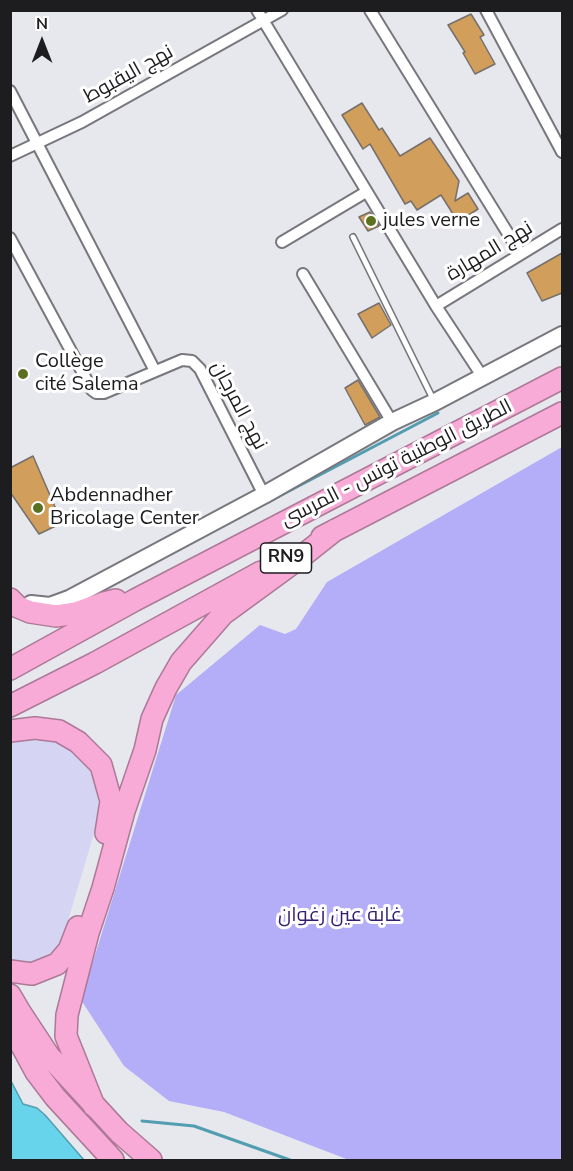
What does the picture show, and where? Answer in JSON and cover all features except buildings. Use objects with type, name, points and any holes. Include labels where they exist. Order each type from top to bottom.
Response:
[{"type":"highway","name":"الطريق الوطنية تونس - المرسى","points":[[10,669],[135,600],[562,378]]},
{"type":"highway","name":"الطريق الوطنية تونس - المرسى","points":[[10,706],[95,663],[335,530],[562,413]]},
{"type":"highway","points":[[94,1106],[66,1036],[67,1015],[88,933],[124,811],[145,750],[152,719],[181,662],[223,614],[335,530]]},
{"type":"highway","points":[[10,597],[18,607],[30,612],[56,616],[76,614],[104,603],[124,599],[135,600]]},
{"type":"highway","points":[[10,730],[47,729],[58,731],[78,742],[101,765],[111,801],[108,826],[90,892],[69,950],[61,960],[49,968],[32,974],[10,971]]},
{"type":"highway","points":[[10,994],[49,1056],[118,1132],[151,1161]]},
{"type":"highway","points":[[10,1024],[36,1072]]},
{"type":"highway","points":[[10,1043],[113,1161]]},
{"type":"street","points":[[257,10],[436,306],[482,376]]},
{"type":"street","name":"نهج اليقبوط","points":[[10,156],[82,122],[282,10]]},
{"type":"street","points":[[370,10],[520,253]]},
{"type":"street","points":[[486,10],[562,152]]},
{"type":"street","points":[[10,90],[156,371]]},
{"type":"street","points":[[282,242],[366,192]]},
{"type":"street","name":"نهج المهارة","points":[[436,306],[562,229]]},
{"type":"street","name":"نهج المرجان","points":[[10,238],[92,390],[96,393],[104,393],[182,360],[192,361],[200,369],[264,495]]},
{"type":"street","points":[[303,274],[392,423]]},
{"type":"street","name":"الطريق الوطنية تونس - المرسى","points":[[10,597],[36,605],[58,604],[264,495],[392,423],[562,335]]},
{"type":"lane","points":[[353,237],[435,402]]},
{"type":"shaded area","points":[[20,736],[61,741],[85,761],[95,778],[98,800],[98,820],[64,934],[57,947],[42,961],[26,964],[11,961],[10,739]]},
{"type":"green space","name":"غابة عين زغوان","points":[[562,447],[562,1160],[349,1160],[224,1112],[169,1101],[124,1066],[81,1000],[176,695],[260,625],[285,634],[296,629],[327,582]]},
{"type":"water","points":[[11,1081],[23,1104],[37,1108],[45,1115],[84,1160],[11,1160]]},
{"type":"waterway","points":[[270,501],[438,413]]},
{"type":"waterway","points":[[142,1121],[194,1126],[290,1160]]},
{"type":"place","name":"jules verne","points":[[371,221]]},
{"type":"place","name":"Collège cité Salema","points":[[23,374]]},
{"type":"place","name":"Abdennadher Bricolage Center","points":[[38,508]]}]
